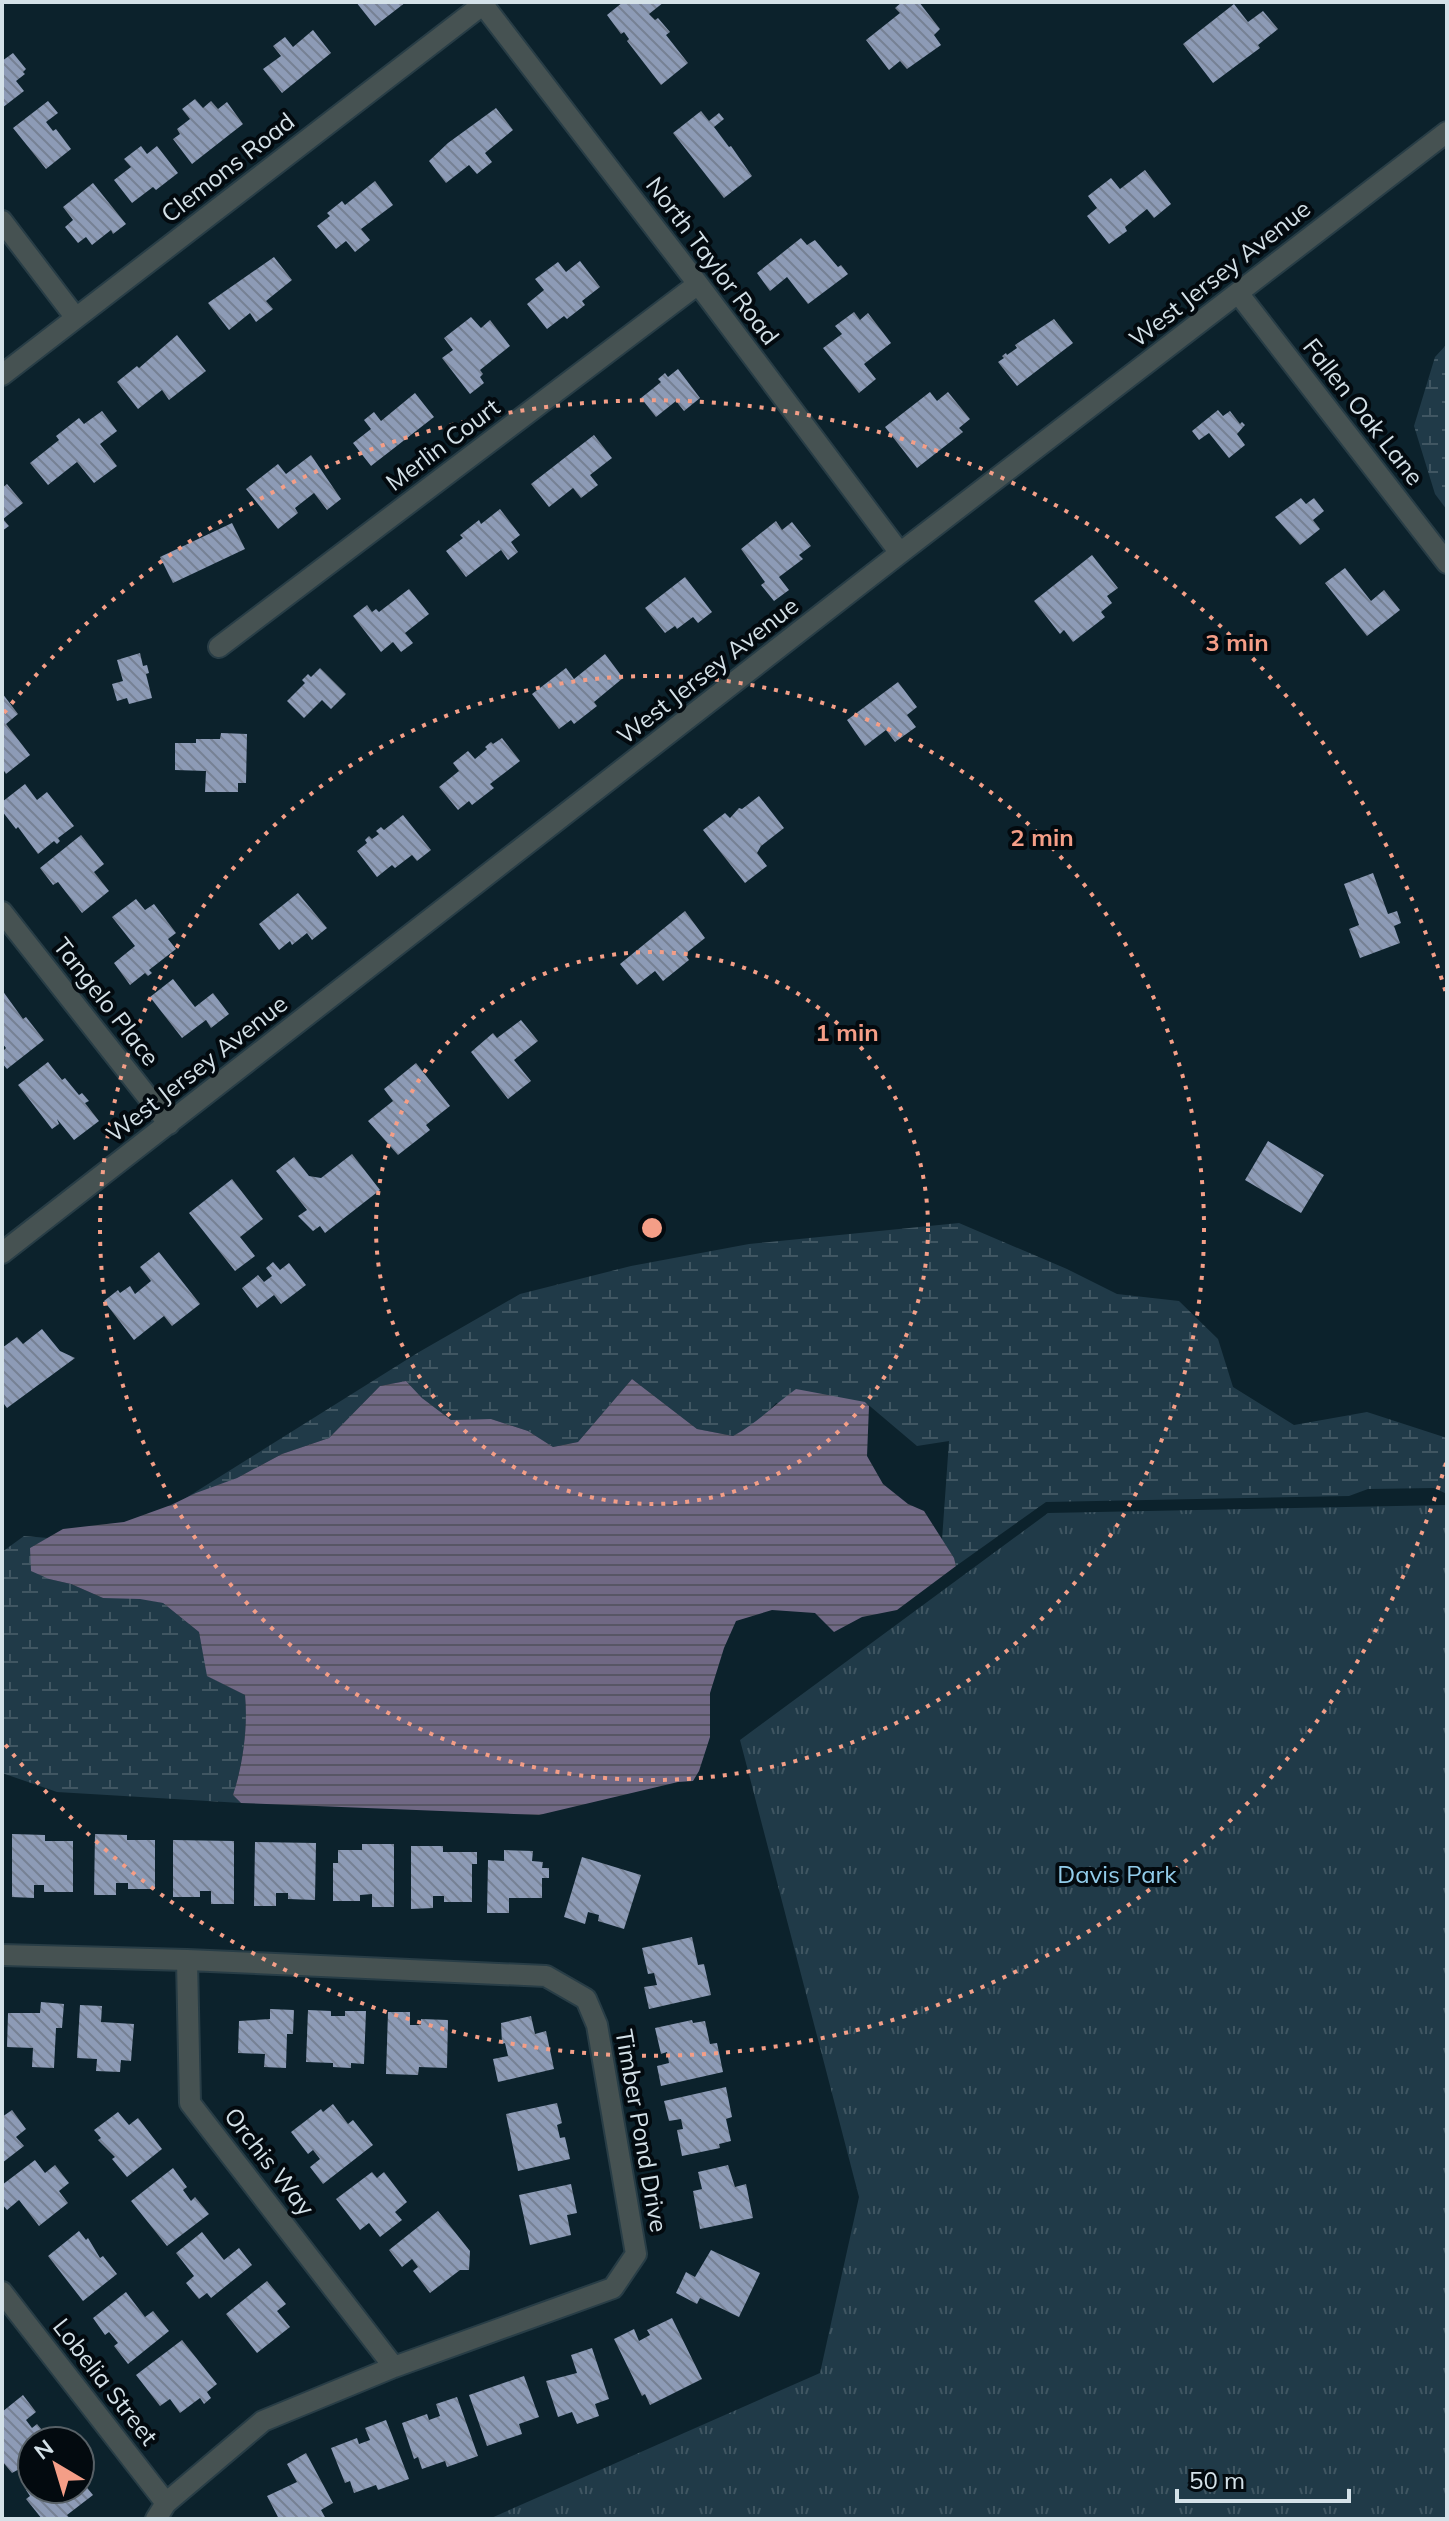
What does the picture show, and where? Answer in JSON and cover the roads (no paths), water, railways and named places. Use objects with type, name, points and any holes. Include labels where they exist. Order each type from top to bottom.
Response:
[{"type":"street","name":"North Taylor Road","points":[[483,3],[900,553]]},
{"type":"street","name":"Clemons Road","points":[[2,375],[483,3]]},
{"type":"street","name":"West Jersey Avenue","points":[[2,1253],[900,553],[1447,132]]},
{"type":"street","points":[[2,221],[76,318]]},
{"type":"street","name":"Merlin Court","points":[[219,647],[698,284]]},
{"type":"street","name":"Fallen Oak Lane","points":[[1238,293],[1447,563]]},
{"type":"street","name":"Tangelo Place","points":[[2,912],[169,1124]]},
{"type":"street","name":"Timber Pond Drive","points":[[2,1955],[546,1976],[586,1999],[597,2025],[636,2254],[613,2288],[394,2367],[263,2421],[161,2511]]},
{"type":"street","name":"Orchis Way","points":[[187,1960],[190,2103],[394,2367]]},
{"type":"street","name":"Lobelia Street","points":[[2,2292],[161,2511]]},
{"type":"park label","name":"Davis Park","points":[[1117,1875]]}]
